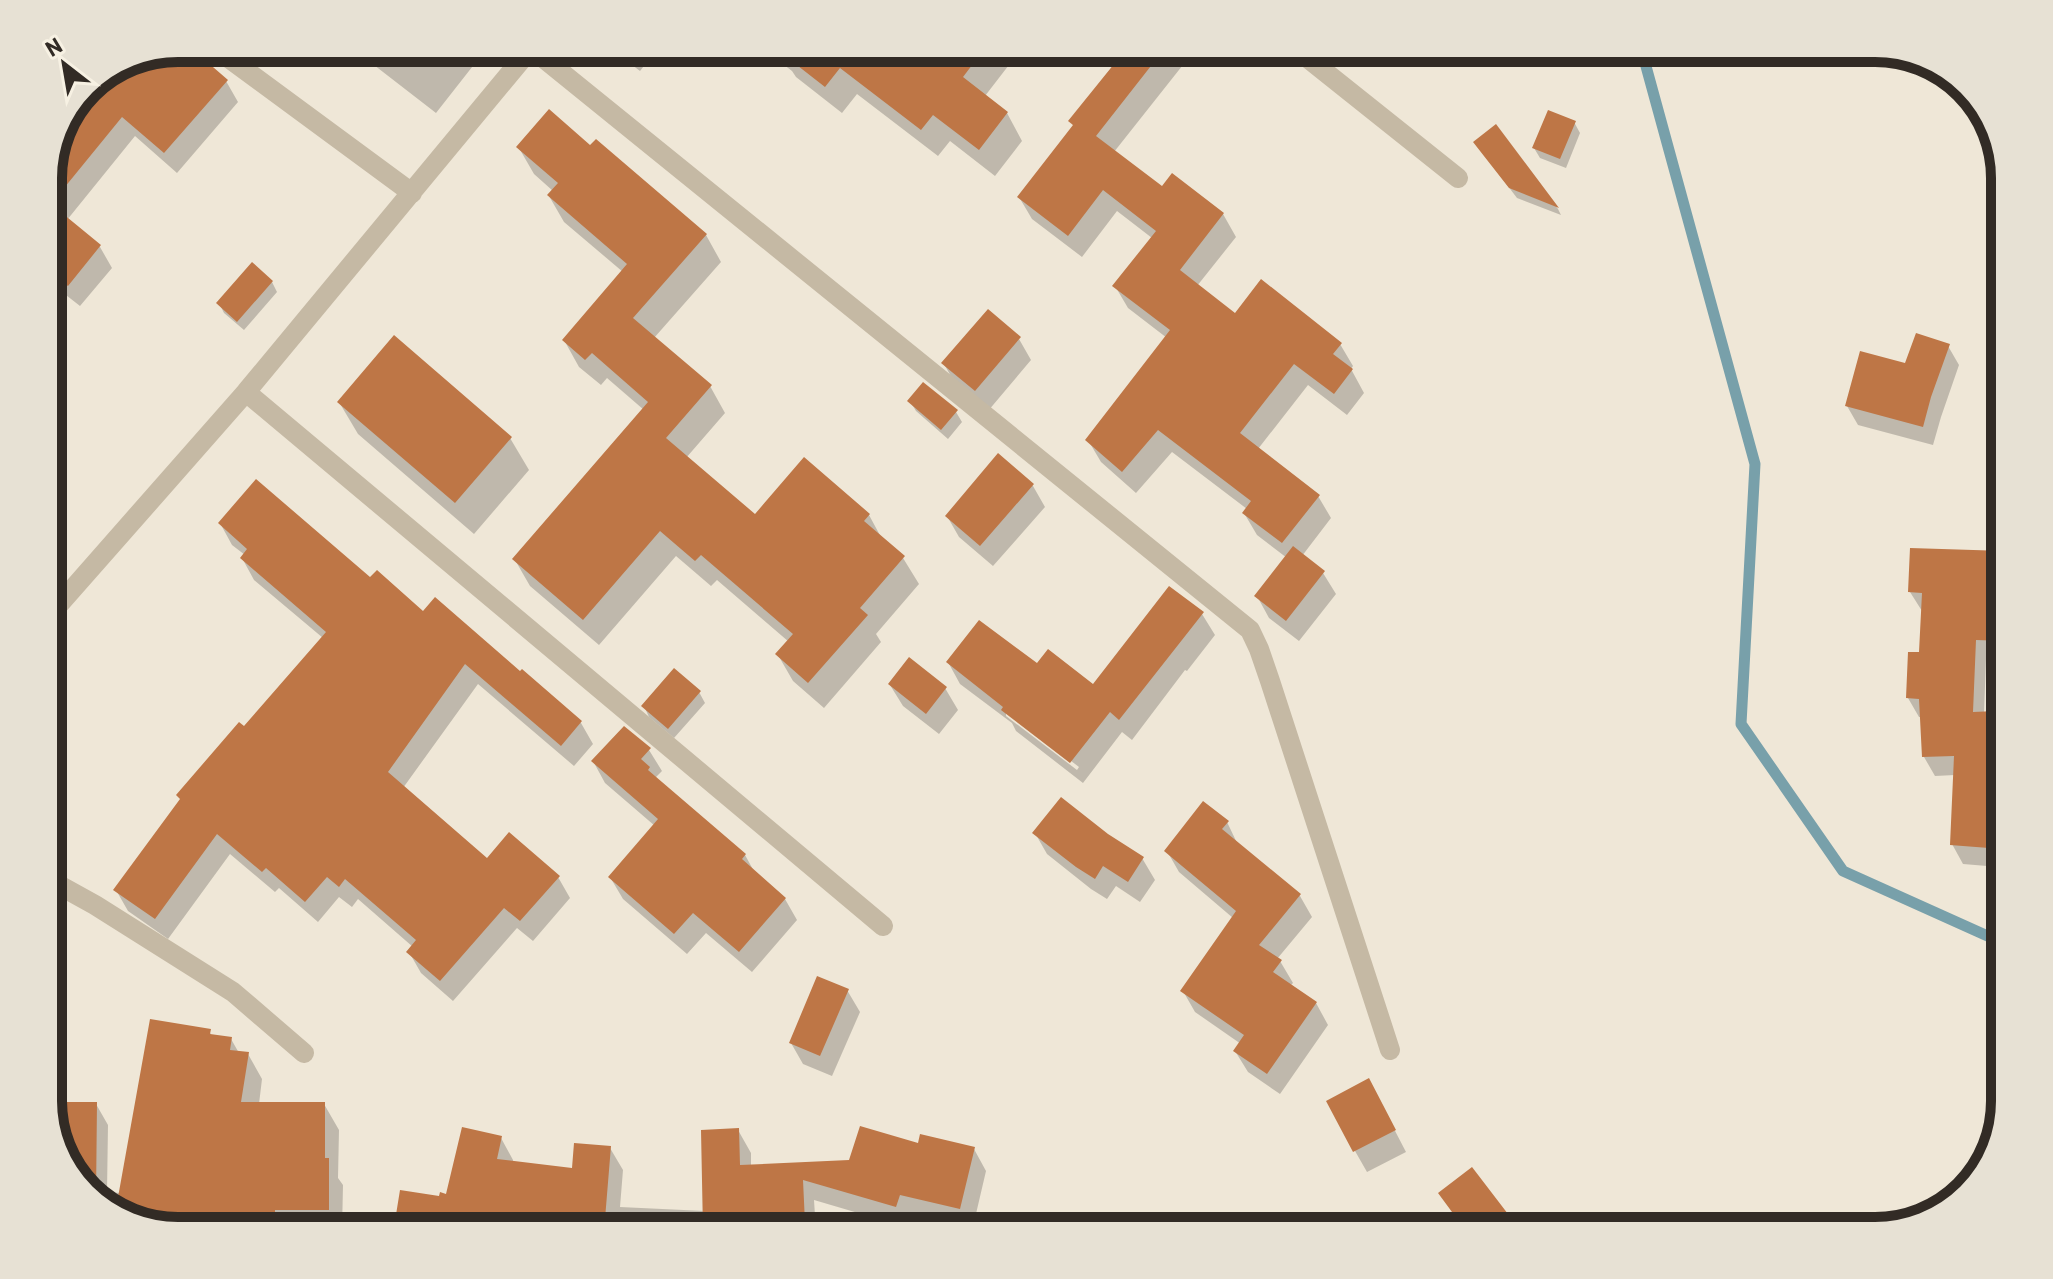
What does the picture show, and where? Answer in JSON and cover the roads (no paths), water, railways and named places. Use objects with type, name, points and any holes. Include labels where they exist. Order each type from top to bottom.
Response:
[{"type":"street","points":[[234,62],[412,193]]},
{"type":"street","points":[[62,601],[246,392],[520,62]]},
{"type":"street","points":[[548,62],[1250,630],[1263,659],[1390,1050]]},
{"type":"street","points":[[1313,62],[1458,178]]},
{"type":"street","points":[[246,392],[883,926]]},
{"type":"street","points":[[62,887],[233,992],[304,1053]]},
{"type":"waterway","points":[[1645,62],[1755,464],[1741,724],[1843,871],[1991,938]]}]
